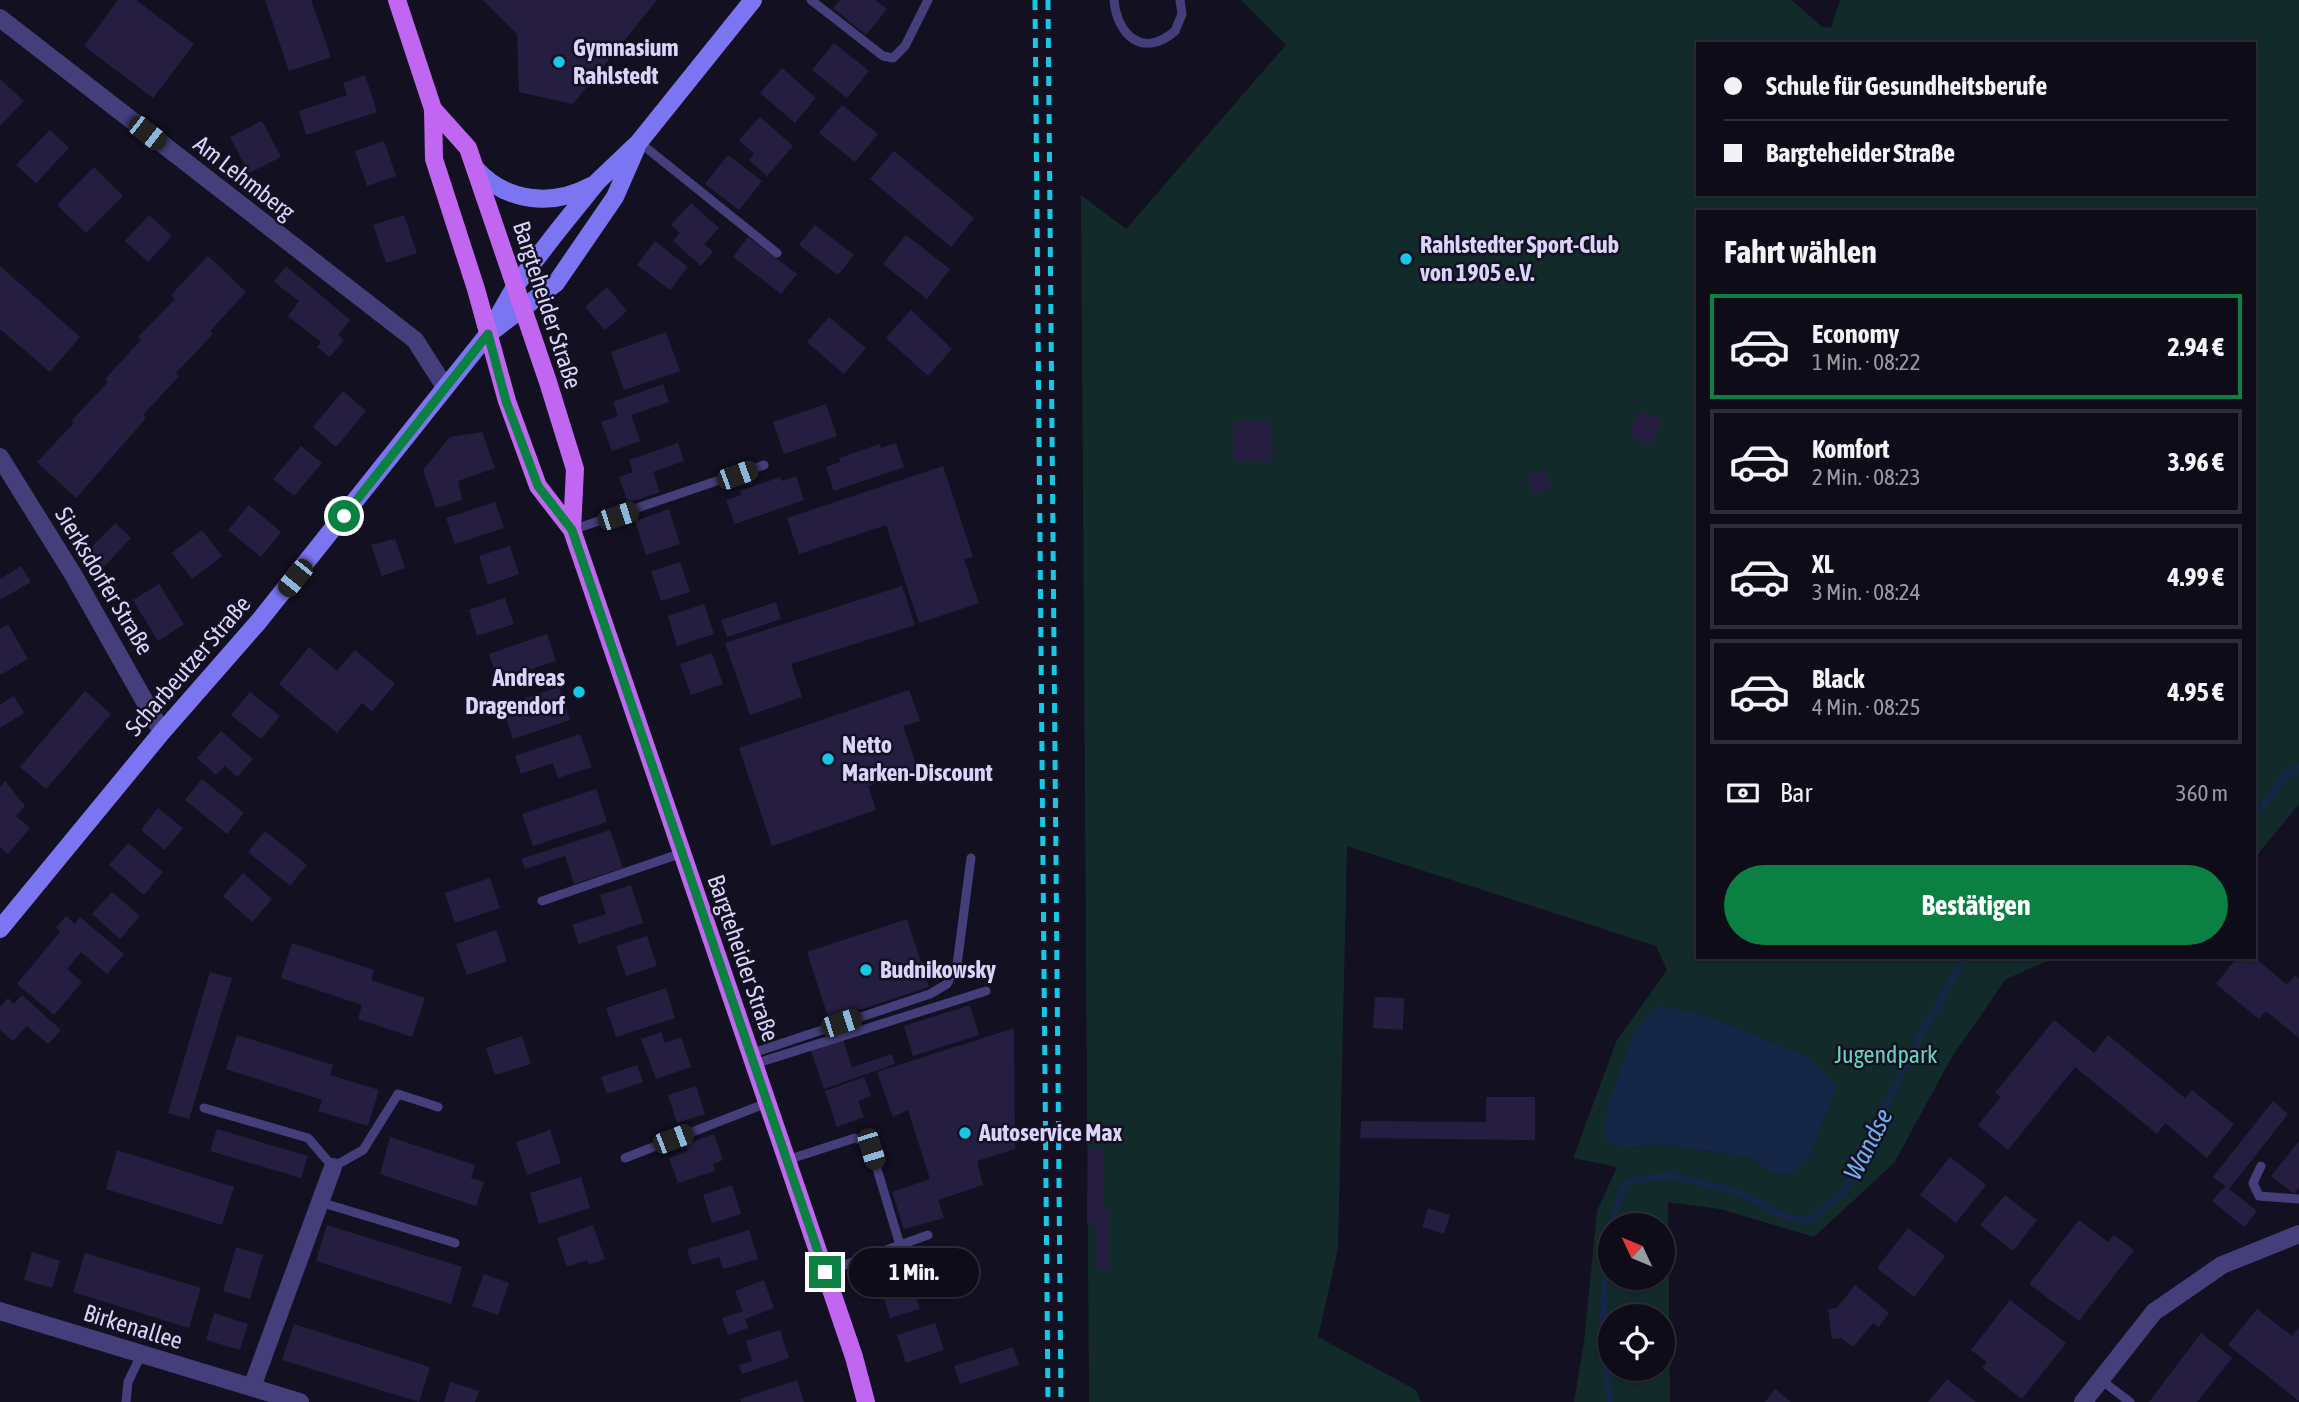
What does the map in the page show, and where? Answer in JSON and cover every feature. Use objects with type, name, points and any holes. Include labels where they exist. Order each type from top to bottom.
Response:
[{"type":"main road","name":"Bargteheider Straße","points":[[397,0],[433,109],[434,159],[506,401],[538,486],[572,530],[854,1357],[866,1402]]},
{"type":"main road","name":"Scharbeutzer Straße","points":[[0,929],[162,732],[245,639],[488,334],[516,285],[597,182],[639,142],[753,0]]},
{"type":"main road","name":"Bargteheider Straße","points":[[433,109],[468,148],[516,285],[575,469],[572,530]]},
{"type":"main road","name":"Scharbeutzer Straße","points":[[488,334],[524,310],[556,283],[615,197],[639,142]]},
{"type":"main road","points":[[475,169],[498,188],[533,198],[563,197],[597,182]]},
{"type":"street","name":"Am Lehmberg","points":[[0,18],[415,340],[445,387]]},
{"type":"street","name":"Sierksdorfer Straße","points":[[0,457],[74,576],[162,732]]},
{"type":"street","points":[[252,1387],[333,1167]]},
{"type":"street","points":[[2083,1402],[2154,1312],[2222,1265],[2299,1234]]},
{"type":"street","name":"Birkenallee","points":[[0,1311],[300,1402]]},
{"type":"lane","points":[[811,0],[883,56],[893,58],[905,46],[929,0]]},
{"type":"lane","points":[[1114,0],[1116,16],[1124,32],[1132,39],[1151,43],[1175,31],[1182,14],[1181,0]]},
{"type":"lane","points":[[639,142],[778,253]]},
{"type":"lane","points":[[572,530],[764,465]]},
{"type":"lane","points":[[542,901],[682,853]]},
{"type":"lane","points":[[752,1059],[930,993],[947,984],[957,965],[971,858]]},
{"type":"lane","points":[[752,1059],[986,991]]},
{"type":"lane","points":[[204,1108],[308,1139],[333,1167],[363,1150],[398,1094],[438,1107]]},
{"type":"lane","points":[[625,1158],[767,1103]]},
{"type":"lane","points":[[787,1160],[855,1138],[864,1141],[871,1149],[900,1245]]},
{"type":"lane","points":[[2261,1166],[2253,1183],[2259,1196],[2299,1199]]},
{"type":"lane","points":[[320,1202],[455,1243]]},
{"type":"lane","points":[[825,1272],[929,1235]]},
{"type":"lane","points":[[127,1402],[128,1382],[141,1355]]},
{"type":"lane","points":[[2101,1380],[2130,1402]]},
{"type":"green space","name":"Jugendpark","points":[[1241,0],[1792,0],[1822,27],[1831,28],[1840,0],[2299,0],[2299,804],[2256,857],[2256,210],[1696,210],[1696,959],[2052,959],[2006,979],[1952,1057],[1894,1163],[1814,1237],[1720,1209],[1668,1202],[1668,1213],[1598,1213],[1598,1290],[1669,1290],[1669,1304],[1598,1304],[1598,1381],[1670,1381],[1670,1402],[1574,1402],[1584,1342],[1597,1211],[1617,1167],[1573,1158],[1617,1040],[1667,970],[1656,946],[1347,846],[1338,1249],[1318,1337],[1416,1390],[1421,1402],[1089,1402],[1081,195],[1126,229],[1286,45]],"holes":[[[1709,1017],[1752,1035],[1836,1085],[1809,1158],[1769,1172],[1753,1158],[1658,1144],[1631,1148]]]},
{"type":"water","points":[[1658,1005],[1709,1017],[1807,1056],[1837,1085],[1809,1158],[1790,1174],[1769,1172],[1753,1158],[1658,1144],[1631,1148],[1605,1142],[1607,1106],[1634,1032]]},
{"type":"building","points":[[118,0],[136,0],[194,44],[153,98],[84,46]]},
{"type":"building","points":[[265,0],[311,0],[331,57],[289,71]]},
{"type":"building","points":[[483,0],[657,0],[573,104],[519,92],[517,34]]},
{"type":"building","points":[[840,0],[875,0],[887,9],[866,35],[833,8]]},
{"type":"building","points":[[834,43],[869,71],[847,98],[812,70]]},
{"type":"building","points":[[782,68],[816,98],[795,123],[760,93]]},
{"type":"building","points":[[365,75],[377,112],[306,135],[299,111],[347,95],[343,83]]},
{"type":"building","points":[[0,79],[24,101],[0,126]]},
{"type":"building","points":[[842,105],[878,134],[855,162],[819,133]]},
{"type":"building","points":[[760,117],[793,146],[767,176],[749,160],[754,154],[739,140]]},
{"type":"building","points":[[262,121],[281,157],[249,173],[230,137]]},
{"type":"building","points":[[50,130],[69,148],[36,183],[16,165]]},
{"type":"building","points":[[384,141],[396,176],[367,186],[355,151]]},
{"type":"building","points":[[894,151],[974,218],[951,247],[870,179]]},
{"type":"building","points":[[728,155],[762,181],[739,210],[705,184]]},
{"type":"building","points":[[94,167],[123,196],[86,233],[57,205]]},
{"type":"building","points":[[691,203],[719,228],[704,244],[713,252],[701,266],[673,241],[680,233],[671,225]]},
{"type":"building","points":[[149,215],[172,236],[148,262],[125,241]]},
{"type":"building","points":[[404,215],[417,253],[386,263],[373,225]]},
{"type":"building","points":[[815,225],[854,255],[838,275],[799,245]]},
{"type":"building","points":[[906,235],[950,269],[927,299],[883,264]]},
{"type":"building","points":[[748,237],[797,274],[781,294],[733,257]]},
{"type":"building","points":[[655,241],[688,267],[670,290],[637,265]]},
{"type":"building","points":[[208,256],[246,292],[210,331],[213,334],[176,373],[179,376],[143,415],[146,418],[76,498],[37,462],[108,382],[105,379],[141,340],[138,337],[175,299],[171,295]]},
{"type":"building","points":[[0,266],[80,337],[50,372],[0,329]]},
{"type":"building","points":[[286,266],[350,320],[338,335],[344,340],[330,357],[317,347],[321,342],[288,316],[299,301],[274,282]]},
{"type":"building","points":[[607,287],[627,311],[605,330],[585,307]]},
{"type":"building","points":[[911,310],[952,349],[928,376],[886,338]]},
{"type":"building","points":[[829,317],[866,348],[844,374],[807,342]]},
{"type":"building","points":[[666,332],[680,371],[624,390],[611,352]]},
{"type":"building","points":[[663,384],[669,402],[631,415],[640,441],[612,451],[601,422],[618,416],[613,402]]},
{"type":"building","points":[[343,391],[366,411],[336,447],[313,427]]},
{"type":"building","points":[[826,404],[837,436],[784,454],[773,422]]},
{"type":"building","points":[[1639,410],[1662,420],[1650,446],[1628,436]]},
{"type":"building","points":[[1233,422],[1272,422],[1272,462],[1233,462]]},
{"type":"building","points":[[482,432],[495,468],[458,481],[462,500],[436,508],[423,470],[450,437]]},
{"type":"building","points":[[678,443],[684,461],[653,472],[660,492],[628,503],[619,477],[633,472],[629,460]]},
{"type":"building","points":[[896,443],[904,467],[834,491],[826,467],[840,462],[839,458],[880,444],[881,448]]},
{"type":"building","points":[[301,446],[322,463],[294,496],[273,479]]},
{"type":"building","points":[[943,466],[973,557],[964,559],[979,603],[919,623],[886,525],[799,554],[787,518]]},
{"type":"building","points":[[1546,470],[1551,489],[1531,494],[1527,475]]},
{"type":"building","points":[[796,476],[804,500],[735,524],[726,500],[742,495],[740,491],[780,477],[782,481]]},
{"type":"building","points":[[495,502],[504,528],[455,544],[446,518]]},
{"type":"building","points":[[249,505],[281,532],[261,557],[228,530]]},
{"type":"building","points":[[669,509],[680,544],[646,555],[635,521]]},
{"type":"building","points":[[115,523],[131,538],[99,572],[83,556]]},
{"type":"building","points":[[202,530],[222,556],[192,579],[172,553]]},
{"type":"building","points":[[395,539],[405,568],[382,576],[371,545]]},
{"type":"building","points":[[510,546],[519,574],[488,585],[479,556]]},
{"type":"building","points":[[680,562],[690,592],[661,601],[651,571]]},
{"type":"building","points":[[21,566],[31,582],[0,600],[0,579]]},
{"type":"building","points":[[159,584],[184,624],[158,641],[133,600]]},
{"type":"building","points":[[902,586],[915,625],[791,664],[802,697],[750,715],[725,643]]},
{"type":"building","points":[[505,598],[514,624],[477,636],[469,610]]},
{"type":"building","points":[[776,602],[781,619],[727,637],[721,620]]},
{"type":"building","points":[[704,604],[714,634],[677,646],[668,616]]},
{"type":"building","points":[[8,624],[28,659],[0,675],[0,629]]},
{"type":"building","points":[[547,634],[556,661],[498,680],[489,654]]},
{"type":"building","points":[[309,647],[337,671],[355,650],[395,684],[372,711],[362,703],[337,733],[279,684]]},
{"type":"building","points":[[712,653],[723,684],[691,695],[680,664]]},
{"type":"building","points":[[559,687],[570,720],[513,739],[502,706]]},
{"type":"building","name":"Netto Marken-Discount","points":[[909,690],[920,721],[903,726],[918,769],[868,786],[876,810],[772,846],[739,748]]},
{"type":"building","points":[[85,691],[111,714],[46,789],[20,767]]},
{"type":"building","points":[[250,692],[280,716],[261,739],[231,715]]},
{"type":"building","points":[[14,696],[24,713],[0,728],[0,705]]},
{"type":"building","points":[[221,731],[253,759],[237,777],[225,766],[216,775],[197,758]]},
{"type":"building","points":[[580,734],[592,767],[558,778],[553,763],[521,774],[515,756]]},
{"type":"building","points":[[202,779],[244,813],[227,834],[185,800]]},
{"type":"building","points":[[5,781],[25,806],[16,816],[30,828],[8,854],[0,847],[0,787]]},
{"type":"building","points":[[596,789],[607,822],[533,846],[522,814]]},
{"type":"building","points":[[158,808],[183,828],[165,850],[141,830]]},
{"type":"building","points":[[610,830],[623,868],[574,884],[565,856],[525,869],[521,859]]},
{"type":"building","points":[[265,831],[307,865],[290,886],[248,852]]},
{"type":"building","points":[[128,843],[163,872],[144,895],[109,865]]},
{"type":"building","points":[[243,873],[272,899],[252,922],[223,896]]},
{"type":"building","points":[[490,878],[500,908],[455,923],[445,893]]},
{"type":"building","points":[[631,885],[643,923],[579,944],[572,925],[606,914],[600,895]]},
{"type":"building","points":[[112,892],[140,916],[120,939],[92,914]]},
{"type":"building","points":[[66,916],[75,924],[80,917],[124,954],[107,974],[81,952],[67,969],[82,982],[54,1015],[17,984],[60,932],[56,928]]},
{"type":"building","points":[[907,919],[929,987],[829,1020],[807,952]]},
{"type":"building","points":[[496,930],[507,961],[467,975],[456,944]]},
{"type":"building","points":[[647,936],[657,966],[626,976],[616,946]]},
{"type":"building","points":[[292,943],[374,970],[371,980],[425,998],[412,1037],[358,1019],[362,1005],[281,978]]},
{"type":"building","points":[[2235,959],[2256,959],[2287,985],[2295,975],[2299,979],[2299,1038],[2266,1011],[2259,1019],[2216,984]]},
{"type":"building","points":[[210,972],[232,978],[189,1119],[168,1113]]},
{"type":"building","points":[[666,988],[675,1018],[616,1037],[606,1008]]},
{"type":"building","points":[[22,995],[61,1030],[48,1044],[27,1026],[13,1041],[0,1030],[0,1007],[8,998],[14,1004]]},
{"type":"building","points":[[1375,997],[1404,998],[1403,1030],[1373,1028]]},
{"type":"building","points":[[970,1005],[979,1035],[913,1056],[904,1026]]},
{"type":"building","points":[[2054,1020],[2094,1053],[2108,1035],[2185,1098],[2192,1090],[2234,1124],[2207,1158],[2165,1123],[2157,1134],[2075,1067],[2008,1150],[1978,1125],[2001,1097],[1995,1093]]},
{"type":"building","name":"Autoservice Max","points":[[1014,1028],[1015,1149],[977,1161],[983,1185],[938,1200],[944,1218],[904,1229],[892,1192],[930,1179],[908,1110],[893,1117],[877,1072]]},
{"type":"building","points":[[661,1032],[665,1043],[681,1037],[691,1067],[656,1079],[641,1039]]},
{"type":"building","points":[[237,1035],[333,1065],[330,1075],[379,1090],[368,1126],[318,1111],[322,1100],[226,1069]]},
{"type":"building","points":[[522,1036],[531,1064],[495,1075],[486,1048]]},
{"type":"building","points":[[843,1039],[852,1067],[892,1054],[895,1064],[824,1089],[811,1051]]},
{"type":"building","points":[[637,1065],[643,1082],[607,1094],[601,1077]]},
{"type":"building","points":[[864,1077],[871,1096],[858,1101],[864,1117],[837,1127],[825,1091]]},
{"type":"building","points":[[696,1086],[705,1114],[677,1123],[668,1095]]},
{"type":"building","points":[[1486,1097],[1535,1097],[1535,1140],[1360,1138],[1361,1121],[1486,1122]]},
{"type":"building","points":[[2273,1101],[2288,1114],[2229,1189],[2257,1211],[2244,1227],[2212,1201],[2225,1186],[2213,1177]]},
{"type":"building","points":[[217,1129],[308,1156],[301,1178],[210,1151]]},
{"type":"building","points":[[550,1130],[561,1163],[527,1175],[516,1142]]},
{"type":"building","points":[[714,1134],[723,1160],[713,1164],[715,1171],[678,1183],[669,1158],[688,1151],[685,1144]]},
{"type":"building","points":[[390,1137],[475,1165],[471,1178],[484,1182],[476,1206],[380,1174]]},
{"type":"building","points":[[2299,1141],[2299,1188],[2294,1194],[2271,1176]]},
{"type":"building","points":[[1088,1148],[1104,1148],[1103,1211],[1110,1211],[1110,1267],[1095,1267],[1095,1224],[1087,1223]]},
{"type":"building","points":[[117,1150],[234,1187],[222,1225],[106,1189]]},
{"type":"building","points":[[1950,1157],[1986,1185],[1956,1223],[1920,1195]]},
{"type":"building","points":[[581,1177],[590,1208],[539,1224],[530,1193]]},
{"type":"building","points":[[732,1185],[741,1214],[712,1223],[703,1195]]},
{"type":"building","points":[[2005,1195],[2037,1220],[2013,1251],[1980,1225]]},
{"type":"building","points":[[1428,1208],[1450,1215],[1444,1234],[1422,1227]]},
{"type":"building","points":[[2079,1220],[2108,1242],[2114,1235],[2134,1250],[2079,1321],[2029,1284]]},
{"type":"building","points":[[327,1225],[462,1267],[451,1304],[316,1261]]},
{"type":"building","points":[[593,1225],[605,1259],[589,1265],[587,1260],[567,1267],[557,1238]]},
{"type":"building","points":[[1908,1228],[1945,1256],[1914,1297],[1877,1268]]},
{"type":"building","points":[[749,1230],[758,1259],[723,1269],[719,1257],[692,1265],[687,1249]]},
{"type":"building","points":[[236,1247],[263,1255],[250,1299],[223,1291]]},
{"type":"building","points":[[32,1252],[60,1261],[52,1288],[24,1280]]},
{"type":"building","points":[[85,1253],[201,1288],[189,1328],[73,1292]]},
{"type":"building","points":[[484,1274],[509,1283],[498,1315],[472,1306]]},
{"type":"building","points":[[909,1277],[920,1309],[890,1318],[880,1287]]},
{"type":"building","points":[[764,1280],[774,1308],[745,1319],[748,1328],[728,1335],[722,1318],[743,1311],[735,1291]]},
{"type":"building","points":[[1855,1285],[1889,1313],[1879,1327],[1873,1323],[1853,1347],[1841,1338],[1832,1339],[1828,1309],[1837,1308]]},
{"type":"building","points":[[2010,1300],[2066,1343],[2022,1399],[1982,1368],[1987,1362],[1971,1350]]},
{"type":"building","points":[[2257,1309],[2292,1336],[2299,1327],[2299,1401],[2228,1345]]},
{"type":"building","points":[[214,1313],[248,1324],[240,1350],[206,1340]]},
{"type":"building","points":[[935,1323],[944,1350],[906,1363],[897,1335]]},
{"type":"building","points":[[294,1324],[430,1367],[419,1402],[282,1360]]},
{"type":"building","points":[[780,1330],[789,1358],[742,1374],[739,1365],[752,1361],[746,1341]]},
{"type":"building","points":[[2201,1333],[2232,1358],[2197,1402],[2149,1402]]},
{"type":"building","points":[[1013,1347],[1019,1365],[960,1384],[954,1366]]},
{"type":"building","points":[[1947,1379],[1976,1402],[1928,1402]]},
{"type":"building","points":[[797,1380],[804,1402],[741,1402],[740,1399]]},
{"type":"building","points":[[450,1382],[479,1391],[475,1402],[444,1402]]},
{"type":"building","points":[[1775,1389],[1791,1402],[1765,1402]]},
{"type":"waterway","name":"Wandse","points":[[2256,815],[2287,774],[2299,766]]},
{"type":"waterway","name":"Wandse","points":[[1615,1213],[1625,1183],[1669,1175],[1741,1193],[1781,1215],[1808,1222],[1844,1192],[1921,1035],[1964,959]]},
{"type":"waterway","name":"Wandse","points":[[1605,1290],[1605,1359],[1610,1402]]},
{"type":"railway","points":[[1035,0],[1048,1402]]},
{"type":"railway","points":[[1048,0],[1061,1402]]},
{"type":"place","name":"Gymnasium Rahlstedt","points":[[559,62]]},
{"type":"place","name":"Rahlstedter Sport-Club von 1905 e.V.","points":[[1406,259]]},
{"type":"place","name":"Andreas Dragendorf","points":[[579,692]]},
{"type":"place","name":"Netto Marken-Discount","points":[[828,759]]},
{"type":"place","name":"Budnikowsky","points":[[866,970]]},
{"type":"place","name":"Autoservice Max","points":[[965,1133]]},
{"type":"route","points":[[344,516],[488,334],[506,401],[538,486],[572,530],[825,1272]]}]
